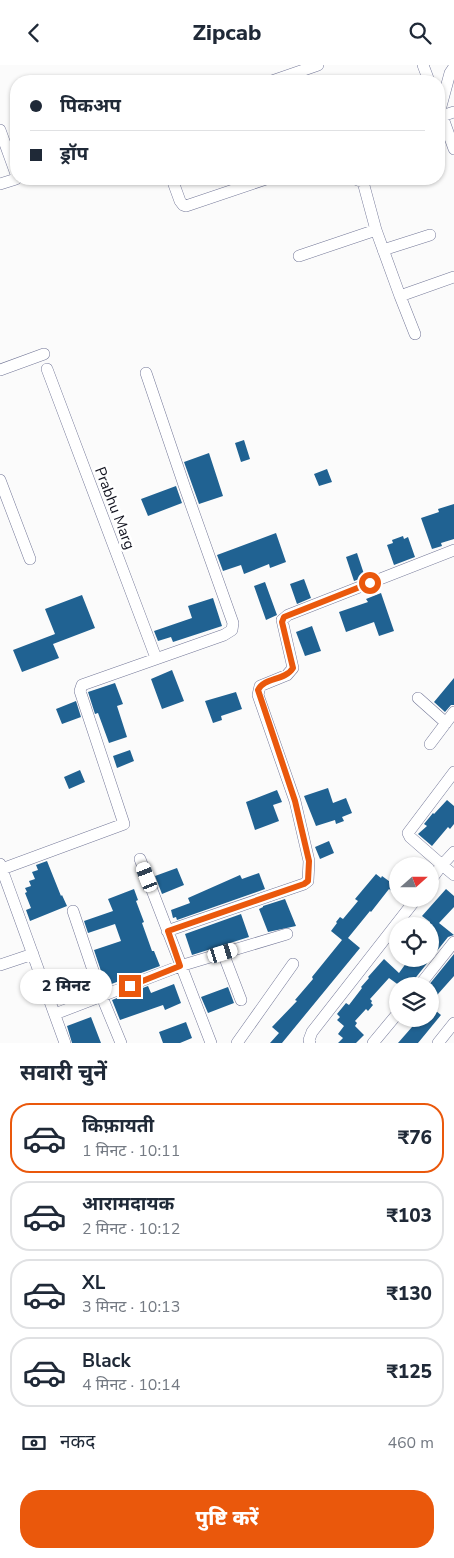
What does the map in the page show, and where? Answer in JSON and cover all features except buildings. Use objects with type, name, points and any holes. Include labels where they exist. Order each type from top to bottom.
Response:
[{"type":"street","points":[[289,75],[318,65]]},
{"type":"street","points":[[445,93],[450,73],[454,67]]},
{"type":"street","points":[[445,126],[454,149]]},
{"type":"street","points":[[0,130],[10,158]]},
{"type":"street","points":[[174,185],[182,205],[186,206],[248,185]]},
{"type":"street","points":[[362,185],[383,250],[415,334]]},
{"type":"street","points":[[299,256],[376,230]]},
{"type":"street","points":[[383,250],[430,235]]},
{"type":"street","points":[[400,296],[454,277]]},
{"type":"street","points":[[0,370],[44,354]]},
{"type":"street","name":"Prabhu Marg","points":[[47,369],[156,658]]},
{"type":"street","points":[[65,1043],[1,866],[124,824],[80,688],[85,683],[229,633],[233,627],[146,373]]},
{"type":"street","points":[[0,480],[30,559]]},
{"type":"street","points":[[168,931],[308,881],[309,861],[295,801],[258,695],[260,686],[287,675],[293,668],[282,619],[454,550]]},
{"type":"street","points":[[418,698],[446,723]]},
{"type":"street","points":[[430,744],[454,712]]},
{"type":"street","points":[[454,772],[408,833],[410,837],[454,875]]},
{"type":"street","points":[[439,869],[454,852]]},
{"type":"street","points":[[140,859],[211,1043]]},
{"type":"street","points":[[310,1043],[309,1040],[312,1032],[410,907]]},
{"type":"street","points":[[73,911],[102,997],[121,1043]]},
{"type":"street","points":[[55,1014],[180,966],[287,934]]},
{"type":"street","points":[[426,977],[454,942]]},
{"type":"street","points":[[223,953],[241,1000]]},
{"type":"street","points":[[0,965],[33,954]]},
{"type":"street","points":[[237,1043],[293,964]]},
{"type":"street","points":[[438,1043],[454,1023]]},
{"type":"street","points":[[373,1043],[389,1024]]},
{"type":"route","points":[[130,986],[180,966],[168,931],[308,881],[309,861],[295,801],[258,695],[258,690],[263,684],[287,675],[293,668],[282,622],[284,617],[370,583]]}]
